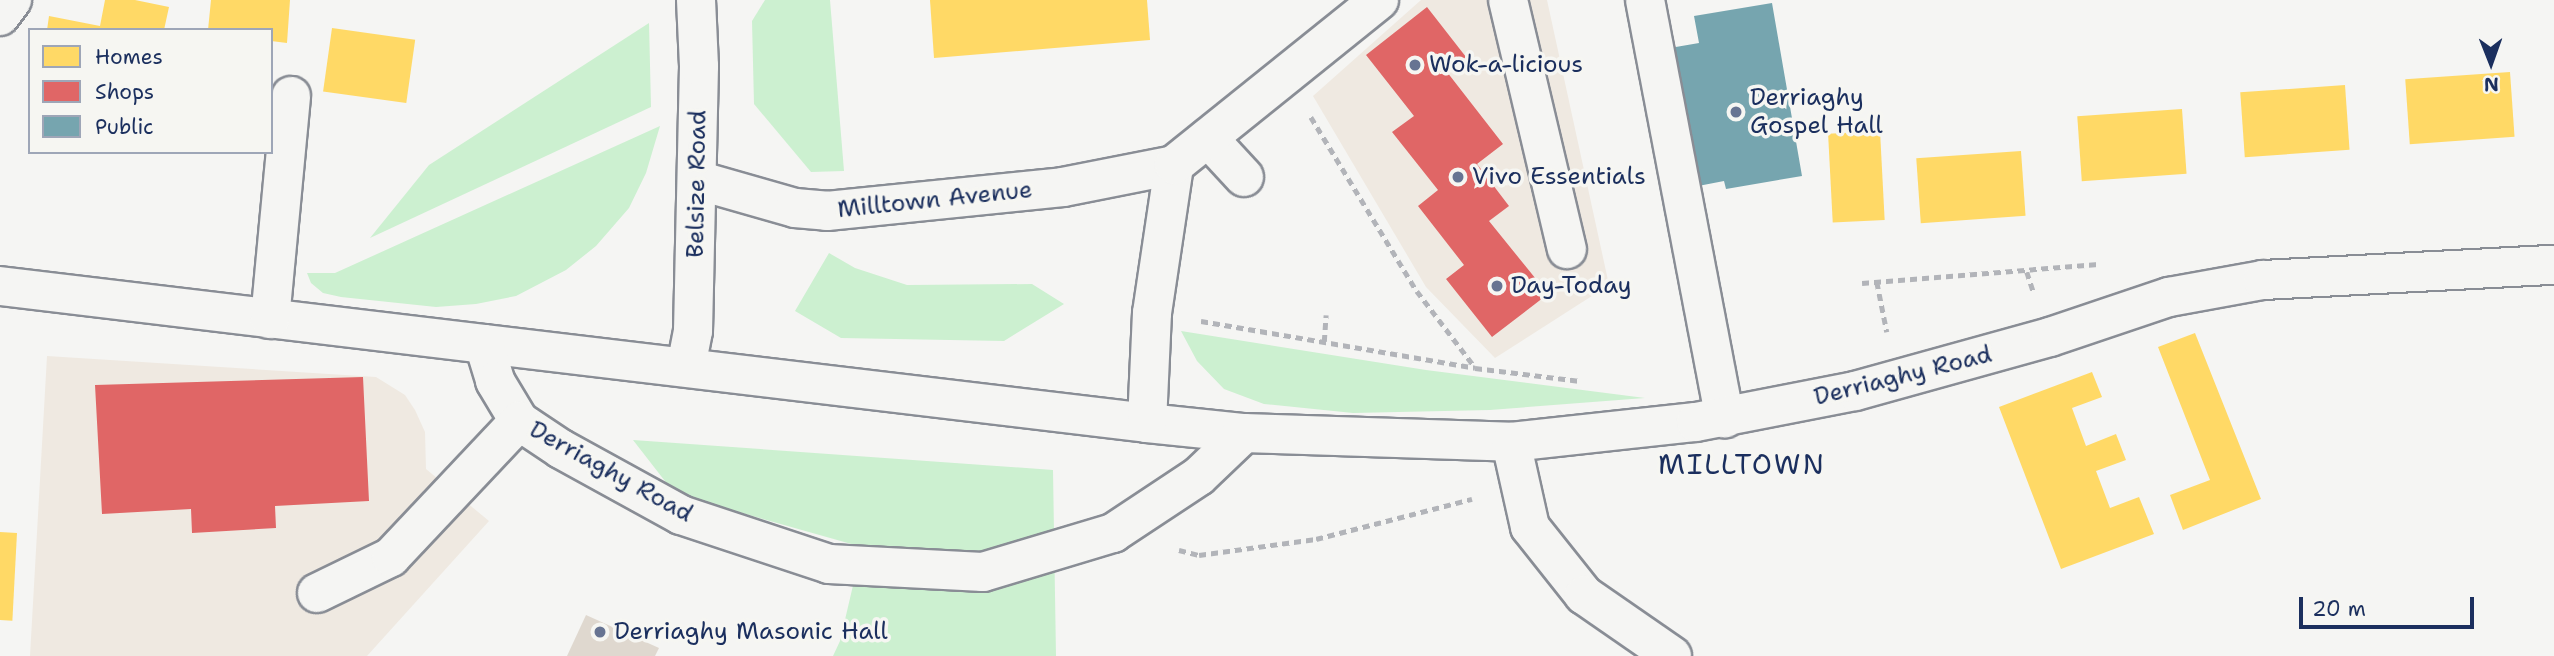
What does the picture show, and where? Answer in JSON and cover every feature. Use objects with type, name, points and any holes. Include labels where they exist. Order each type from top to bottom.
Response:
[{"type":"street","points":[[0,16],[12,0]]},
{"type":"street","name":"Belsize Road","points":[[686,367],[693,331],[699,66],[696,0]]},
{"type":"street","name":"Milltown Avenue","points":[[697,180],[795,208],[827,211],[1063,187],[1174,165],[1379,0]]},
{"type":"street","points":[[1508,0],[1567,249]]},
{"type":"street","points":[[1645,0],[1725,418]]},
{"type":"street","points":[[270,319],[283,117]]},
{"type":"street","points":[[1208,138],[1244,177]]},
{"type":"street","points":[[1147,423],[1152,313],[1174,165]]},
{"type":"street","name":"Derriaghy Road","points":[[0,286],[1147,423],[1244,433],[1511,442],[1643,430],[1725,418],[1896,381],[2050,337],[2169,297],[2263,280],[2554,265]]},
{"type":"street","name":"Derriaghy Road","points":[[484,344],[495,381],[519,421],[561,449],[681,515],[829,564],[984,572],[1113,533],[1199,476],[1244,433]]},
{"type":"street","points":[[317,593],[391,557],[519,421]]},
{"type":"street","points":[[1511,442],[1530,527],[1584,595],[1671,656]]},
{"type":"path","points":[[1286,73],[1418,291],[1475,368]]},
{"type":"path","points":[[1862,283],[2109,263]]},
{"type":"path","points":[[1152,313],[1475,368],[1581,382]]},
{"type":"path","points":[[1324,342],[1326,315]]},
{"type":"path","points":[[1113,533],[1199,555],[1317,539],[1520,487]]},
{"type":"shaded area","points":[[1421,0],[1547,0],[1609,285],[1495,358],[1426,287],[1313,96]]},
{"type":"shaded area","points":[[47,356],[376,377],[405,395],[415,410],[425,432],[426,469],[489,521],[367,656],[30,656]]},
{"type":"green space","points":[[765,0],[830,0],[844,171],[811,172],[754,104],[752,21]]},
{"type":"green space","points":[[649,23],[651,107],[370,238],[429,165]]},
{"type":"green space","points":[[660,126],[646,173],[629,208],[596,246],[566,270],[516,296],[476,304],[436,307],[341,297],[323,293],[311,283],[307,273],[335,273]]},
{"type":"green space","points":[[829,253],[855,268],[907,285],[1032,284],[1064,304],[1004,341],[841,338],[795,311]]},
{"type":"green space","points":[[1181,331],[1426,370],[1645,398],[1490,410],[1353,413],[1264,404],[1224,389],[1197,361]]},
{"type":"green space","points":[[633,440],[1053,470],[1056,656],[833,656],[840,641],[862,547],[675,494]]},
{"type":"building: Homes","points":[[105,0],[135,0],[169,7],[164,28],[47,28],[49,16],[100,26]]},
{"type":"building: Homes","points":[[211,0],[290,0],[287,43],[273,41],[273,28],[208,28]]},
{"type":"building: Homes","points":[[930,0],[1147,0],[1150,40],[934,58]]},
{"type":"building: Homes","points":[[332,28],[415,40],[406,103],[323,91]]},
{"type":"building: Homes","points":[[2510,72],[2515,137],[2410,144],[2405,79]]},
{"type":"building: Homes","points":[[2345,85],[2350,150],[2245,157],[2240,92]]},
{"type":"building: Homes","points":[[2182,109],[2187,174],[2082,181],[2077,116]]},
{"type":"building: Homes","points":[[1880,131],[1885,220],[1833,223],[1828,134]]},
{"type":"building: Homes","points":[[2021,151],[2026,216],[1921,223],[1916,158]]},
{"type":"building: Homes","points":[[2195,333],[2261,499],[2183,530],[2170,495],[2210,480],[2158,347]]},
{"type":"building: Homes","points":[[2092,372],[2102,397],[2072,408],[2086,446],[2116,434],[2126,460],[2096,471],[2110,508],[2139,497],[2154,534],[2061,569],[1999,407]]},
{"type":"building: Homes","points":[[0,532],[17,533],[12,621],[0,620]]},
{"type":"building: Shops","points":[[1427,7],[1466,57],[1447,72],[1503,144],[1477,164],[1509,206],[1489,221],[1548,294],[1492,337],[1446,279],[1464,265],[1418,206],[1438,190],[1392,132],[1414,116],[1366,55]]},
{"type":"building: Shops","points":[[363,377],[369,501],[275,506],[276,528],[192,533],[191,509],[102,514],[95,385]]},
{"type":"building: Public","name":"Derriaghy Gospel Hall","points":[[1772,3],[1802,176],[1726,189],[1724,181],[1693,187],[1670,48],[1699,43],[1694,16]]},
{"type":"building: Other","name":"Derriaghy Masonic Hall","points":[[586,615],[659,648],[655,656],[567,656]]},
{"type":"place","name":"Wok-a-licious","points":[[1415,65]]},
{"type":"place","name":"Derriaghy Gospel Hall","points":[[1736,112]]},
{"type":"place","name":"Vivo Essentials","points":[[1458,177]]},
{"type":"place","name":"Day-Today","points":[[1497,286]]},
{"type":"place","name":"Derriaghy Masonic Hall","points":[[600,632]]},
{"type":"district","name":"MILLTOWN","points":[[1742,464]]}]
